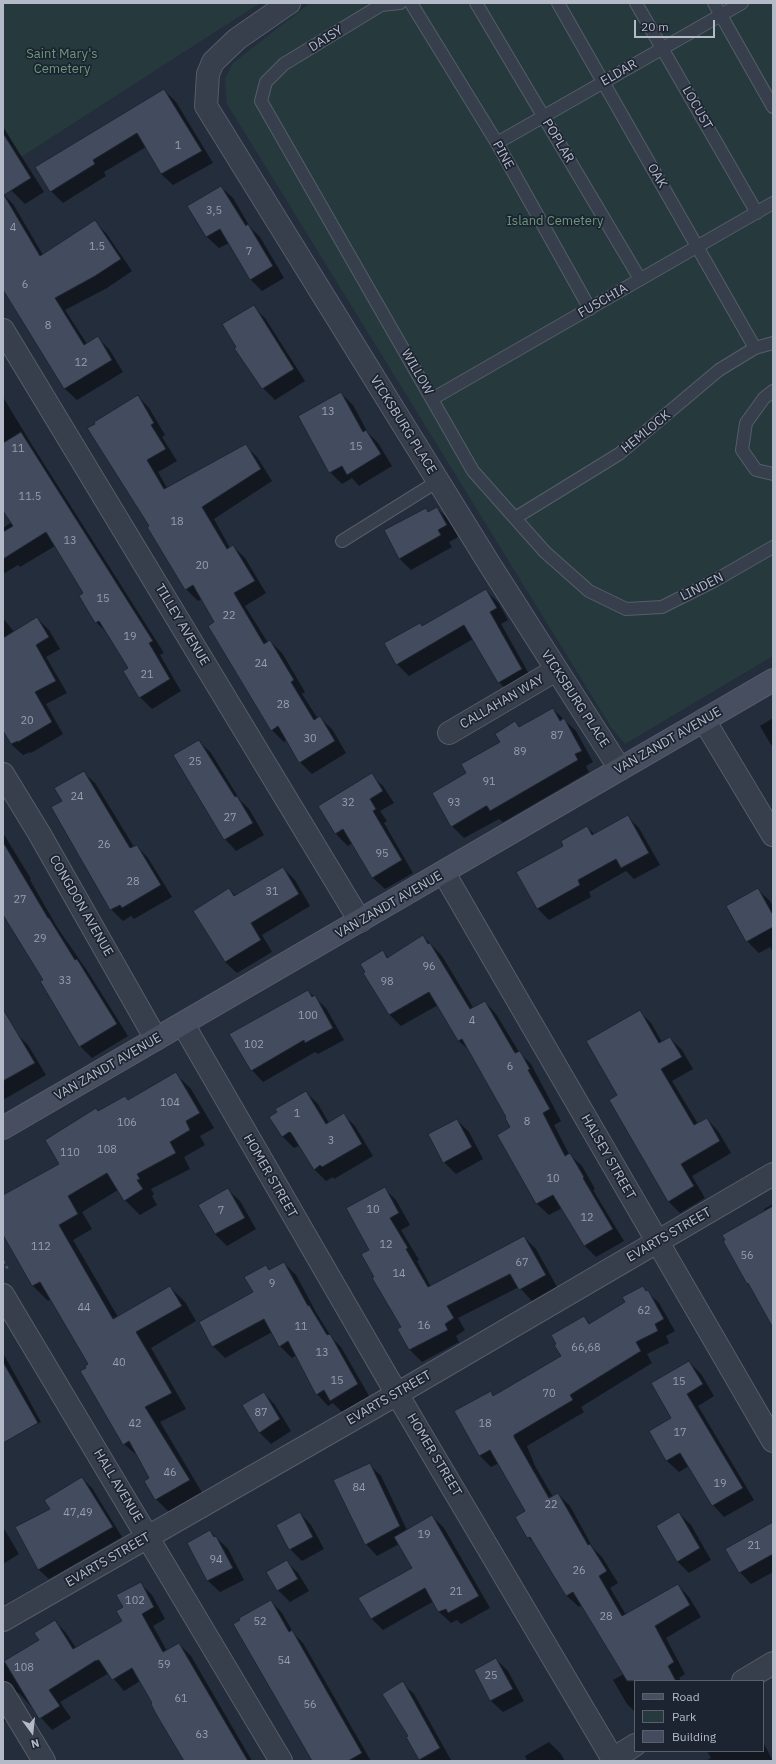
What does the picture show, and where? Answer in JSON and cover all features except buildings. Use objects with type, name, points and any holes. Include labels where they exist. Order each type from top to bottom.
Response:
[{"type":"street","name":"VICKSBURG PLACE","points":[[289,3],[226,49],[213,62],[208,74],[206,106],[556,670],[620,769]]},
{"type":"street","name":"TILLEY AVENUE","points":[[3,330],[360,921]]},
{"type":"street","name":"CALLAHAN WAY","points":[[449,734],[556,670]]},
{"type":"street","name":"VAN ZANDT AVENUE","points":[[3,1128],[444,873],[773,680]]},
{"type":"street","points":[[704,720],[773,835]]},
{"type":"street","name":"CONGDON AVENUE","points":[[3,774],[43,840],[156,1039]]},
{"type":"street","name":"HALSEY STREET","points":[[444,873],[773,1441]]},
{"type":"street","name":"HOMER STREET","points":[[183,1024],[397,1394],[614,1760]]},
{"type":"street","name":"EVARTS STREET","points":[[3,1620],[397,1394],[773,1174]]},
{"type":"street","name":"HALL AVENUE","points":[[3,1295],[281,1761]]},
{"type":"street","points":[[745,1680],[773,1663]]},
{"type":"street","points":[[3,1693],[44,1761]]},
{"type":"street","points":[[614,1760],[634,1746]]},
{"type":"lane","name":"DAISY","points":[[264,92],[266,82],[284,64],[381,5],[400,3]]},
{"type":"lane","name":"PINE","points":[[411,3],[497,143],[590,309]]},
{"type":"lane","name":"POPLAR","points":[[476,3],[640,279]]},
{"type":"lane","name":"OAK","points":[[558,3],[755,348]]},
{"type":"lane","name":"LOCUST","points":[[636,3],[757,213]]},
{"type":"lane","points":[[714,3],[773,107]]},
{"type":"lane","name":"ELDAR","points":[[497,143],[742,3]]},
{"type":"lane","name":"WILLOW","points":[[264,92],[261,101],[474,471],[545,552],[589,591],[626,609]]},
{"type":"lane","name":"FUSCHIA","points":[[432,400],[773,203]]},
{"type":"lane","name":"HEMLOCK","points":[[515,518],[619,454],[719,370],[755,348],[773,343]]},
{"type":"lane","points":[[773,390],[764,398],[746,423],[742,450],[756,470],[773,474]]},
{"type":"lane","points":[[342,542],[438,481]]},
{"type":"lane","name":"LINDEN","points":[[626,609],[662,607],[714,581],[773,547]]},
{"type":"green space","name":"Saint Mary's Cemetery","points":[[3,3],[260,3],[21,157],[3,126]]},
{"type":"green space","name":"Island Cemetery","points":[[310,3],[773,3],[773,656],[625,744],[611,727],[227,104],[225,78],[233,63]]}]
